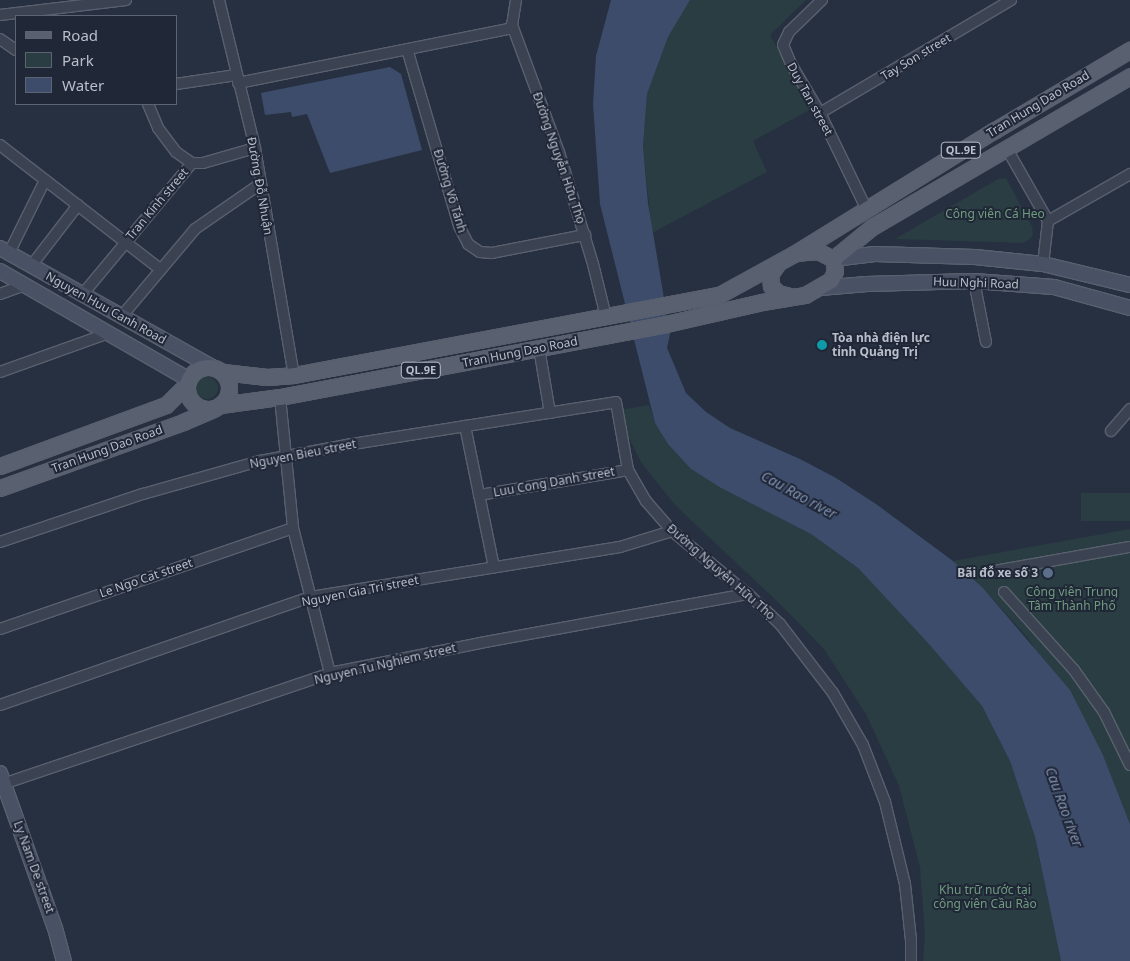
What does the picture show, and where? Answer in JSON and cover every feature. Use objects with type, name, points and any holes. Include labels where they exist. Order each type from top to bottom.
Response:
[{"type":"main road","name":"Tran Hung Dao Road","points":[[218,370],[267,377],[294,374],[719,295],[794,254],[866,208],[1130,50]]},
{"type":"main road","name":"Tran Hung Dao Road","points":[[794,254],[818,251],[833,259],[872,227],[1130,76]]},
{"type":"main road","points":[[995,130],[1007,149]]},
{"type":"main road","name":"Nguyen Huu Canh Road","points":[[4,250],[218,370]]},
{"type":"main road","name":"Huu Nghi Road","points":[[833,259],[875,254],[975,257],[1043,264],[1130,285]]},
{"type":"main road","points":[[820,288],[834,276],[833,259]]},
{"type":"main road","points":[[779,262],[772,269],[770,281],[774,290],[790,296]]},
{"type":"main road","name":"Nguyen Huu Canh Road","points":[[0,271],[109,333],[187,382]]},
{"type":"main road","name":"Huu Nghi Road","points":[[820,288],[867,284],[974,281],[1054,287],[1130,308]]},
{"type":"main road","name":"Tran Hung Dao Road","points":[[0,488],[183,422],[216,407],[280,397],[622,333],[790,296],[805,295],[820,288]]},
{"type":"main road","points":[[198,369],[218,370],[229,382],[229,392],[216,407],[202,409],[193,404],[187,395],[187,382],[198,369]]},
{"type":"main road","name":"Tran Hung Dao Road","points":[[0,466],[166,405],[187,382]]},
{"type":"main road","name":"Ly Nam De street","points":[[1,781],[55,928],[64,961]]},
{"type":"street","points":[[0,15],[126,0]]},
{"type":"street","name":"Đường Đỗ Nhuận","points":[[219,0],[255,148],[294,374]]},
{"type":"street","name":"Đường Nguyễn Hữu Thọ","points":[[516,0],[512,25],[559,152],[612,316]]},
{"type":"street","name":"Duy Tan street","points":[[822,0],[788,32],[783,45],[794,70],[820,113],[866,208]]},
{"type":"street","name":"Tay Son street","points":[[820,113],[1011,0]]},
{"type":"street","points":[[178,84],[237,79],[509,29],[512,25]]},
{"type":"street","points":[[0,39],[15,49]]},
{"type":"street","name":"Đường Võ Tánh","points":[[407,49],[459,226],[468,244],[480,252],[492,253],[585,235]]},
{"type":"street","points":[[148,105],[158,128],[176,152],[192,163]]},
{"type":"street","name":"Tran Kinh street","points":[[0,145],[126,243],[192,163],[203,163],[255,148]]},
{"type":"street","points":[[1007,149],[1048,221],[1043,264]]},
{"type":"street","points":[[1048,221],[1130,174]]},
{"type":"street","points":[[4,250],[46,180]]},
{"type":"street","points":[[121,317],[195,229],[260,184]]},
{"type":"street","points":[[31,266],[78,205]]},
{"type":"street","points":[[82,295],[126,243],[160,269]]},
{"type":"street","points":[[974,281],[986,342]]},
{"type":"street","points":[[0,294],[25,285]]},
{"type":"street","points":[[0,372],[109,333]]},
{"type":"street","points":[[539,348],[550,413]]},
{"type":"street","points":[[280,397],[293,528],[330,673]]},
{"type":"street","name":"Đường Nguyễn Hữu Thọ","points":[[616,402],[628,470],[646,501],[672,531],[748,594],[780,624],[834,693],[863,745],[885,802],[906,884],[911,961]]},
{"type":"street","name":"Nguyen Bieu street","points":[[0,542],[142,494],[286,456],[616,402]]},
{"type":"street","points":[[1111,431],[1130,409]]},
{"type":"street","points":[[465,426],[494,567]]},
{"type":"street","name":"Luu Cong Danh street","points":[[478,495],[628,470]]},
{"type":"street","name":"Le Ngo Cat street","points":[[0,629],[293,528]]},
{"type":"street","name":"Nguyen Gia Tri street","points":[[0,705],[311,597],[620,547],[672,531]]},
{"type":"street","points":[[989,572],[1130,547]]},
{"type":"street","points":[[1004,592],[1023,611],[1079,677],[1104,712],[1130,765]]},
{"type":"street","name":"Nguyen Tu Nghiem street","points":[[1,781],[330,673],[480,643],[748,594]]},
{"type":"green space","points":[[690,0],[806,0],[770,35],[811,109],[753,141],[767,172],[652,233],[643,146],[647,94],[668,37]]},
{"type":"green space","name":"Công viên Cá Heo","points":[[1006,178],[1032,227],[1033,234],[1030,239],[1023,243],[895,239],[998,179]]},
{"type":"green space","points":[[207,377],[215,380],[218,388],[215,396],[207,399],[199,396],[196,388],[199,380]]},
{"type":"green space","name":"Khu trữ nước tại công viên Cầu Rào","points":[[649,405],[655,423],[691,469],[721,488],[811,534],[858,568],[928,643],[982,706],[1010,761],[1035,837],[1061,961],[923,961],[925,936],[920,867],[899,786],[866,714],[824,649],[781,605],[675,505],[641,462],[627,434],[620,410]]},
{"type":"green space","points":[[1081,493],[1130,493],[1130,521],[1081,521]]},
{"type":"green space","name":"Công viên Trung Tâm Thành Phố","points":[[1130,529],[1130,824],[1103,755],[1027,637],[983,588],[953,561]]},
{"type":"water","name":"Cau Rao river","points":[[611,0],[690,0],[668,37],[647,94],[643,146],[648,203],[670,334],[667,348],[686,393],[706,412],[730,428],[800,459],[836,478],[876,504],[953,561],[983,588],[1070,690],[1103,755],[1130,824],[1130,961],[1061,961],[1035,837],[1010,761],[982,706],[928,643],[858,568],[811,534],[721,488],[691,469],[668,444],[655,423],[600,204],[593,104],[596,56]]},
{"type":"water","points":[[390,67],[401,74],[422,150],[330,173],[307,114],[292,117],[291,112],[265,115],[261,93]]},
{"type":"place","name":"Tòa nhà điện lực tỉnh Quảng Trị","points":[[822,345]]},
{"type":"place","name":"Bãi đỗ xe số 3","points":[[1048,573]]}]
